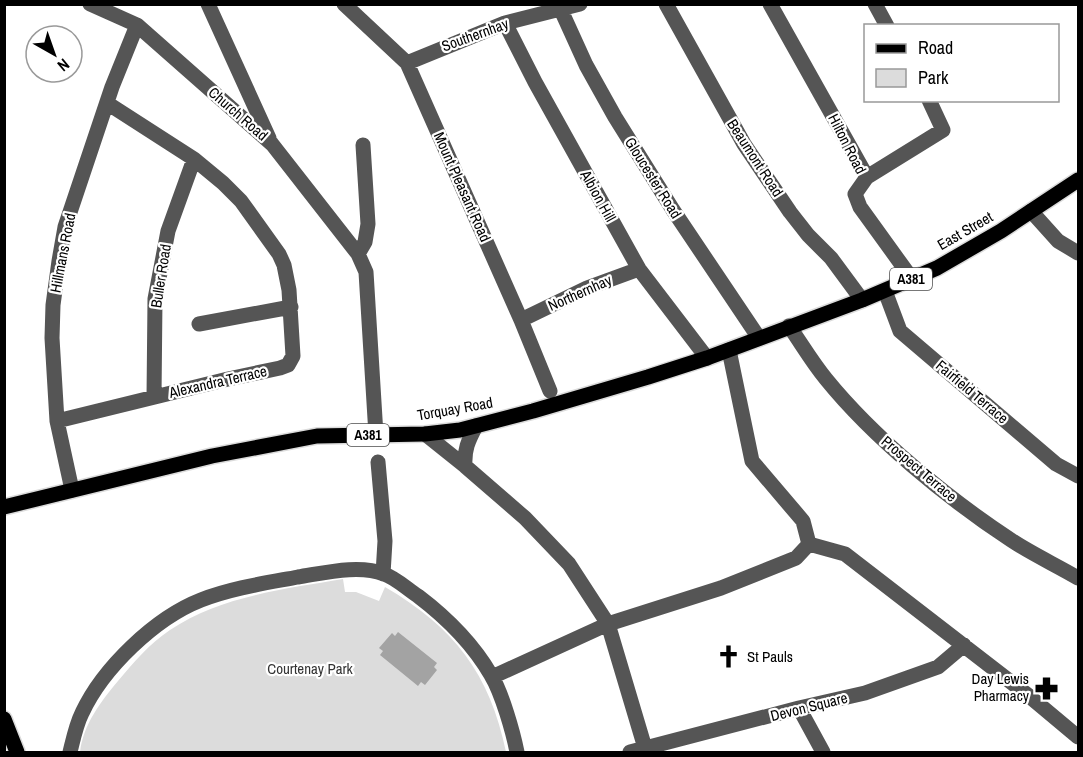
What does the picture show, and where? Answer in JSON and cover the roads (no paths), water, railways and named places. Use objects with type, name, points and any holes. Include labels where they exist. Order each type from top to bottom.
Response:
[{"type":"main road","name":"East Street","points":[[729,351],[912,279],[963,254],[1078,180]]},
{"type":"main road","name":"Torquay Road","points":[[4,507],[212,456],[316,436],[425,434],[476,426],[729,351]]},
{"type":"main road","points":[[4,719],[17,753]]},
{"type":"street","name":"Church Road","points":[[90,4],[136,25],[272,144],[358,254],[366,272],[376,435]]},
{"type":"street","points":[[208,4],[272,144]]},
{"type":"street","name":"Mount Pleasant Road","points":[[344,4],[407,63],[550,391]]},
{"type":"street","name":"Southernhay","points":[[407,63],[505,22],[580,4]]},
{"type":"street","name":"Beaumont Road","points":[[666,4],[744,144],[790,212],[808,235],[831,258],[862,300]]},
{"type":"street","name":"Hilton Road","points":[[770,4],[867,177],[855,194],[860,207],[912,279]]},
{"type":"street","points":[[875,4],[886,24]]},
{"type":"street","name":"Gloucester Road","points":[[561,10],[586,65],[615,117],[673,210],[759,338]]},
{"type":"street","name":"Albion Hill","points":[[505,22],[535,82],[639,269],[707,358]]},
{"type":"street","name":"Hillmans Road","points":[[72,489],[57,421],[52,339],[53,305],[59,261],[65,227],[136,25]]},
{"type":"street","points":[[867,177],[943,130],[930,102]]},
{"type":"street","name":"Alexandra Terrace","points":[[57,421],[280,368],[288,365],[293,356],[291,307],[284,265],[279,254],[241,201],[194,159],[107,103]]},
{"type":"street","points":[[358,254],[365,242],[368,224],[363,145]]},
{"type":"street","name":"Buller Road","points":[[154,397],[155,299],[168,231],[194,159]]},
{"type":"street","points":[[1031,211],[1058,241],[1078,253]]},
{"type":"street","name":"Northernhay","points":[[521,320],[587,288],[639,269]]},
{"type":"street","name":"Fairfield Terrace","points":[[885,291],[900,331],[1056,464],[1078,476]]},
{"type":"street","points":[[199,324],[291,307]]},
{"type":"street","name":"Prospect Terrace","points":[[789,326],[825,378],[882,438],[990,526],[1078,578]]},
{"type":"street","points":[[729,351],[752,461],[803,520],[809,544]]},
{"type":"street","points":[[465,466],[467,444],[476,426]]},
{"type":"street","name":"Devon Square","points":[[425,434],[525,518],[569,564],[608,624],[637,750],[866,693],[938,667],[964,645]]},
{"type":"street","points":[[378,462],[385,540],[383,574]]},
{"type":"street","points":[[492,677],[608,624],[721,588],[796,558],[809,544]]},
{"type":"street","points":[[809,544],[845,554],[964,645],[1078,737]]},
{"type":"street","points":[[70,753],[81,714],[92,694],[116,664],[141,639],[173,614],[200,601],[263,583],[352,570],[383,574],[403,585],[463,637],[492,677],[513,734],[517,753]]},
{"type":"street","points":[[799,708],[823,753]]},
{"type":"place","name":"St Pauls","points":[[729,657]]},
{"type":"place","name":"Day Lewis Pharmacy","points":[[1047,688]]},
{"type":"park label","name":"Courtenay Park","points":[[310,669]]}]
